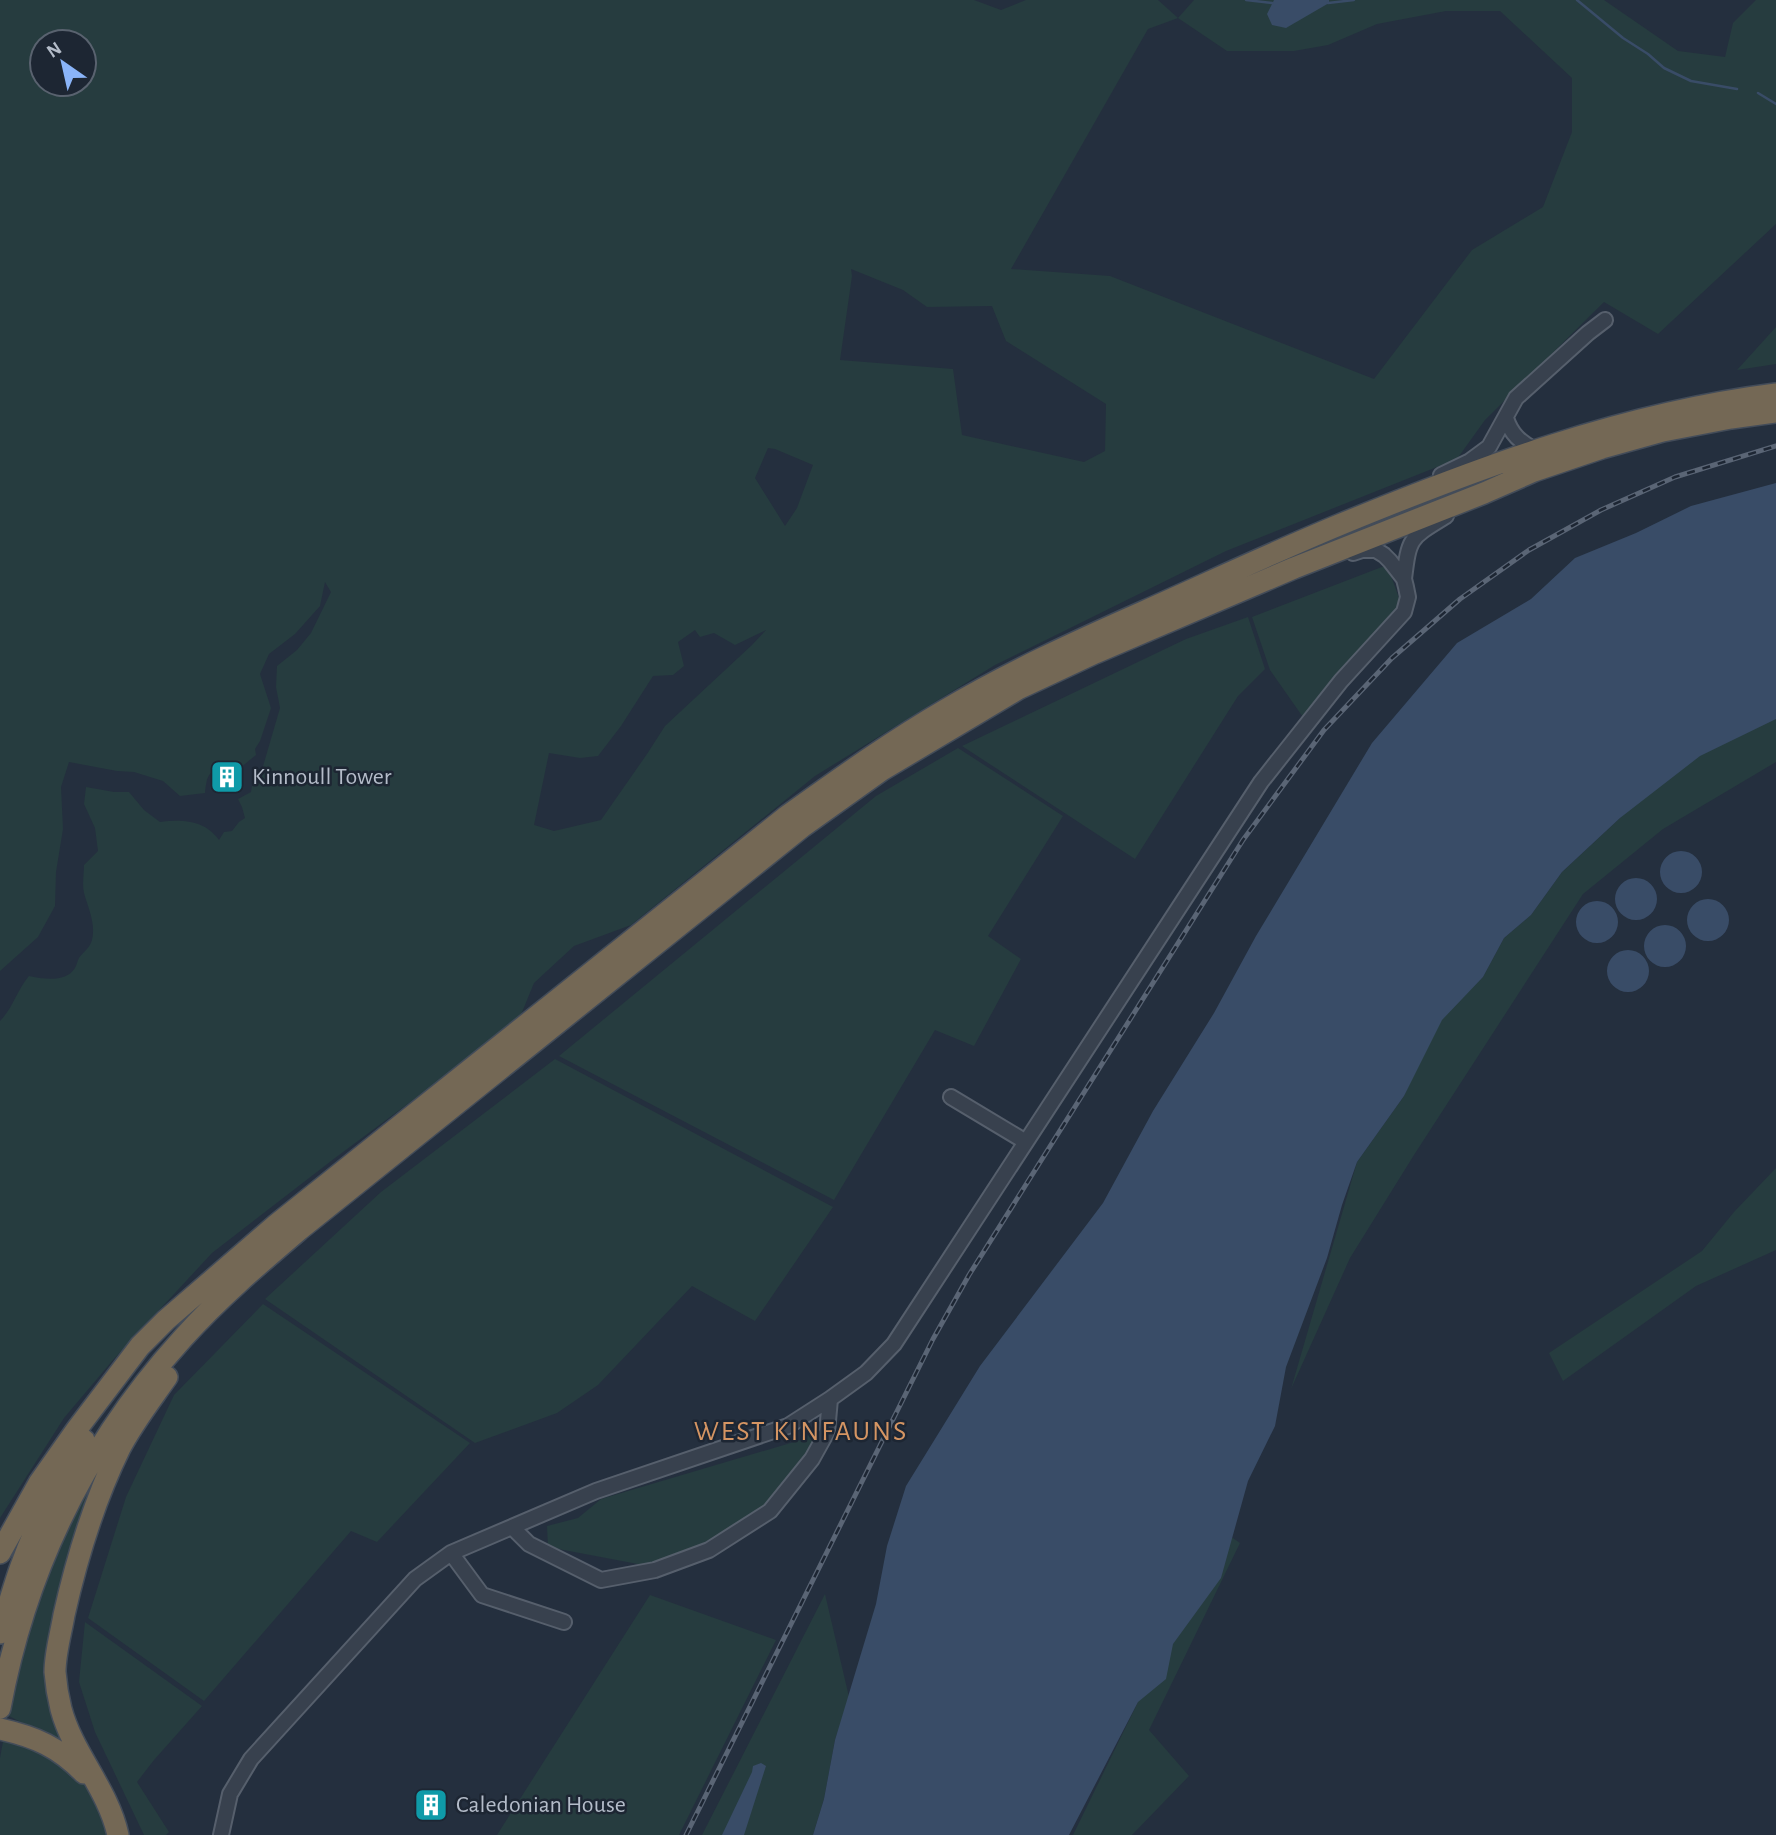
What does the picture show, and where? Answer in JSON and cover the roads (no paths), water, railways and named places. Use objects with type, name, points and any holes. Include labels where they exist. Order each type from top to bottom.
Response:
[{"type":"highway","points":[[0,1553],[39,1483],[77,1429],[140,1346],[166,1320],[277,1224],[787,816],[874,755],[946,709],[1089,636],[1284,548],[1466,474],[1605,430],[1726,400],[1776,394]]},
{"type":"highway","points":[[0,1708],[15,1641],[41,1562],[74,1492],[104,1439],[182,1338],[221,1298],[333,1202],[802,827],[883,771],[1018,689],[1294,568],[1534,471],[1601,448],[1663,431],[1776,412]]},
{"type":"highway","points":[[118,1835],[112,1812],[69,1731],[57,1693],[57,1651],[80,1549],[106,1478],[134,1424],[187,1349],[267,1257]]},
{"type":"highway","points":[[0,1633],[21,1565],[41,1517],[85,1438],[148,1350],[223,1272]]},
{"type":"highway","points":[[0,1729],[26,1734],[67,1756],[86,1776],[112,1812]]},
{"type":"highway","points":[[86,1776],[99,1800],[111,1835]]},
{"type":"street","points":[[1369,513],[1390,498],[1480,455],[1489,447],[1516,398],[1605,320]]},
{"type":"street","points":[[1506,418],[1514,435],[1535,450]]},
{"type":"street","points":[[221,1835],[230,1794],[251,1759],[415,1579],[451,1553],[596,1491],[788,1426],[866,1373],[894,1344],[1261,782],[1341,681],[1404,612],[1408,597],[1404,579],[1409,545],[1419,532],[1484,493]]},
{"type":"street","points":[[1294,568],[1371,549],[1384,555],[1404,579]]},
{"type":"street","points":[[951,1097],[1026,1142]]},
{"type":"street","points":[[512,1527],[529,1544],[601,1580],[654,1570],[709,1550],[770,1511],[804,1469],[827,1432],[830,1399]]},
{"type":"street","points":[[451,1553],[482,1595],[564,1622]]},
{"type":"water","points":[[1274,0],[1329,0],[1329,3],[1286,28],[1272,25],[1267,14]]},
{"type":"water","points":[[1776,483],[1776,719],[1700,756],[1620,818],[1562,872],[1531,915],[1504,938],[1483,977],[1442,1020],[1404,1096],[1357,1162],[1327,1258],[1286,1367],[1275,1426],[1248,1481],[1221,1578],[1173,1644],[1166,1679],[1138,1702],[1069,1835],[813,1835],[824,1799],[835,1740],[876,1604],[887,1546],[906,1486],[980,1366],[1103,1203],[1153,1111],[1214,1013],[1256,936],[1372,743],[1457,643],[1531,599],[1575,558],[1636,533],[1691,506]]},
{"type":"water","points":[[1681,851],[1696,857],[1702,872],[1696,887],[1681,893],[1666,887],[1660,872],[1666,857]]},
{"type":"water","points":[[1636,878],[1651,884],[1657,899],[1651,914],[1636,920],[1621,914],[1615,899],[1621,884]]},
{"type":"water","points":[[1708,899],[1723,905],[1729,920],[1723,935],[1708,941],[1693,935],[1687,920],[1693,905]]},
{"type":"water","points":[[1597,901],[1612,907],[1618,922],[1612,937],[1597,943],[1582,937],[1576,922],[1582,907]]},
{"type":"water","points":[[1665,925],[1680,931],[1686,946],[1680,961],[1665,967],[1650,961],[1644,946],[1650,931]]},
{"type":"water","points":[[1628,950],[1643,956],[1649,971],[1643,986],[1628,992],[1613,986],[1607,971],[1613,956]]},
{"type":"water","points":[[761,1763],[766,1766],[744,1835],[722,1835],[753,1766]]},
{"type":"waterway","points":[[1246,0],[1272,3]]},
{"type":"waterway","points":[[1328,3],[1354,0]]},
{"type":"waterway","points":[[1577,0],[1664,68],[1691,81],[1737,89]]},
{"type":"waterway","points":[[1758,93],[1776,104]]},
{"type":"railway","points":[[686,1835],[933,1339],[969,1275],[1243,840],[1324,730],[1392,658],[1460,599],[1529,550],[1601,510],[1675,477],[1776,446]]},
{"type":"place","name":"Kinnoull Tower","points":[[227,777]]},
{"type":"place","name":"Caledonian House","points":[[431,1805]]},
{"type":"district","name":"WEST KINFAUNS","points":[[801,1432]]}]
